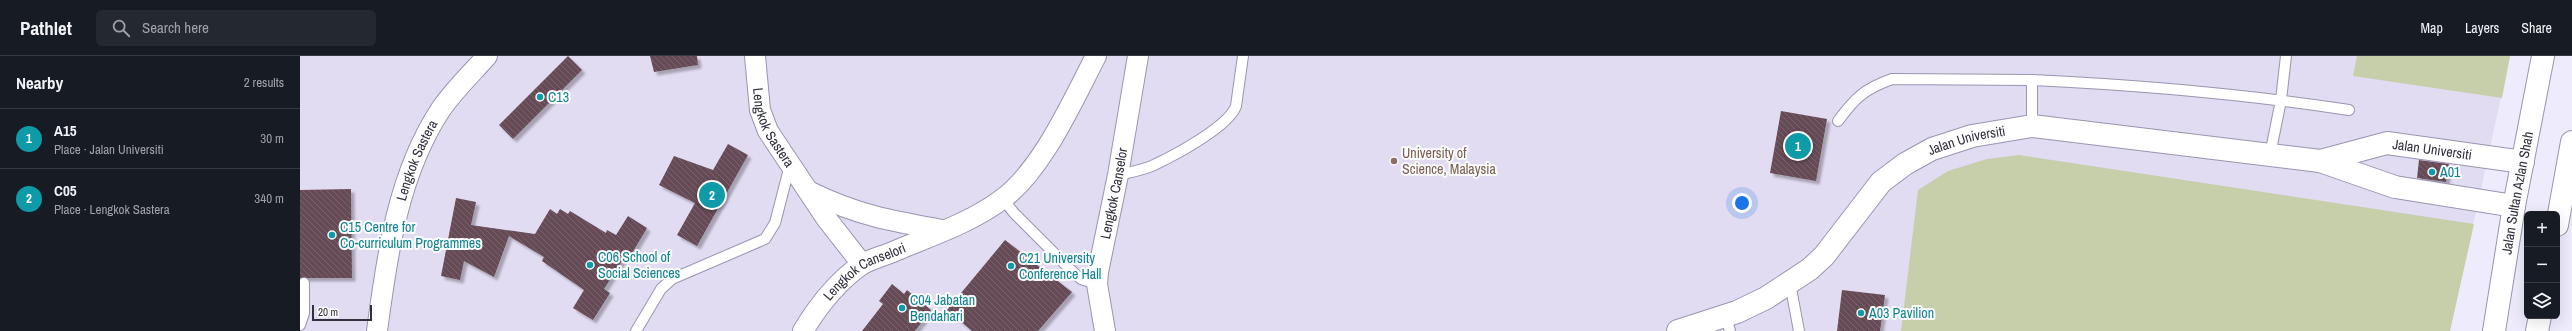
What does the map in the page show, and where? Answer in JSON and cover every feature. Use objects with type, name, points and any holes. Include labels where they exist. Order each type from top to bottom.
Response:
[{"type":"main road","name":"Jalan Sultan Azlan Shah","points":[[2494,331],[2514,206],[2543,56]]},
{"type":"main road","name":"Jalan Universiti","points":[[1678,331],[1728,324],[1790,283],[1824,256],[1881,182],[1905,164],[1932,149],[1972,136],[2032,126],[2320,162],[2395,187],[2514,206]]},
{"type":"main road","points":[[2560,211],[2572,142]]},
{"type":"main road","name":"Jalan Universiti","points":[[2320,162],[2387,143],[2523,162]]},
{"type":"street","name":"Lengkok Sastera","points":[[377,331],[385,266],[399,204],[421,144],[442,108],[487,56]]},
{"type":"street","name":"Lengkok Sastera","points":[[755,56],[760,110],[768,131],[790,165],[810,191],[826,218],[862,264]]},
{"type":"street","name":"Lengkok Canselori","points":[[803,331],[814,313],[835,288],[862,264],[983,212],[1003,199],[1033,167],[1056,130],[1096,56]]},
{"type":"street","name":"Lengkok Canselor","points":[[1105,331],[1096,284],[1118,175],[1138,56]]},
{"type":"street","name":"Lengkok Sastera","points":[[810,191],[842,208],[868,216],[942,230]]},
{"type":"lane","points":[[1118,175],[1155,165],[1224,124],[1234,112],[1236,106],[1243,56]]},
{"type":"lane","points":[[2270,155],[2281,100],[2286,56]]},
{"type":"lane","points":[[1838,121],[1856,97],[1872,86],[1892,79],[2032,80],[2125,84],[2281,100],[2349,110]]},
{"type":"lane","points":[[2032,80],[2032,126]]},
{"type":"lane","points":[[636,331],[661,289],[672,279],[765,239],[775,223],[790,165]]},
{"type":"lane","points":[[1003,199],[1014,213],[1075,274],[1081,279],[1096,284]]},
{"type":"lane","points":[[300,325],[304,313],[304,283]]},
{"type":"lane","points":[[1790,283],[1799,331]]},
{"type":"shaded area","name":"University of Science, Malaysia","points":[[300,56],[2510,56],[2450,331],[300,331]]},
{"type":"green space","points":[[2357,56],[2510,56],[2502,98],[2353,76]]},
{"type":"green space","points":[[2019,155],[2474,224],[2450,331],[1901,331],[1918,190],[1948,171],[1987,159]]},
{"type":"building","name":"C13","points":[[568,56],[582,70],[513,139],[499,125]]},
{"type":"building","points":[[650,56],[697,56],[698,65],[654,72]]},
{"type":"building","points":[[1781,111],[1827,119],[1816,181],[1770,173]]},
{"type":"building","points":[[728,144],[748,155],[697,246],[677,235],[695,203],[659,185],[674,156],[713,170]]},
{"type":"building","name":"A01","points":[[2419,160],[2449,164],[2446,182],[2417,178]]},
{"type":"building","name":"C15 Centre for Co-curriculum Programmes","points":[[351,189],[352,278],[300,278],[300,190]]},
{"type":"building","name":"C06 School of Social Sciences","points":[[456,198],[476,202],[471,225],[535,234],[550,209],[557,214],[560,209],[568,214],[570,211],[606,233],[607,230],[616,235],[628,216],[647,228],[631,255],[627,253],[604,289],[610,293],[593,320],[573,308],[584,290],[542,261],[544,257],[509,236],[494,277],[464,261],[460,280],[441,276]]},
{"type":"building","name":"C21 University Conference Hall","points":[[1005,240],[1072,292],[1038,331],[972,331],[947,310]]},
{"type":"building","name":"C04 Jabatan Bendahari","points":[[892,284],[904,294],[907,290],[931,310],[915,331],[862,331],[883,304],[879,301]]},
{"type":"building","name":"A03 Pavilion","points":[[1842,290],[1885,295],[1880,331],[1837,331]]},
{"type":"place","name":"C13","points":[[540,97]]},
{"type":"place","name":"A15","points":[[1798,146]]},
{"type":"place","name":"University of Science, Malaysia","points":[[1394,161]]},
{"type":"place","name":"A01","points":[[2432,172]]},
{"type":"place","name":"C05","points":[[712,195]]},
{"type":"place","name":"C15 Centre for Co-curriculum Programmes","points":[[332,235]]},
{"type":"place","name":"C06 School of Social Sciences","points":[[590,265]]},
{"type":"place","name":"C21 University Conference Hall","points":[[1011,266]]},
{"type":"place","name":"C04 Jabatan Bendahari","points":[[902,308]]},
{"type":"place","name":"A03 Pavilion","points":[[1861,313]]}]
